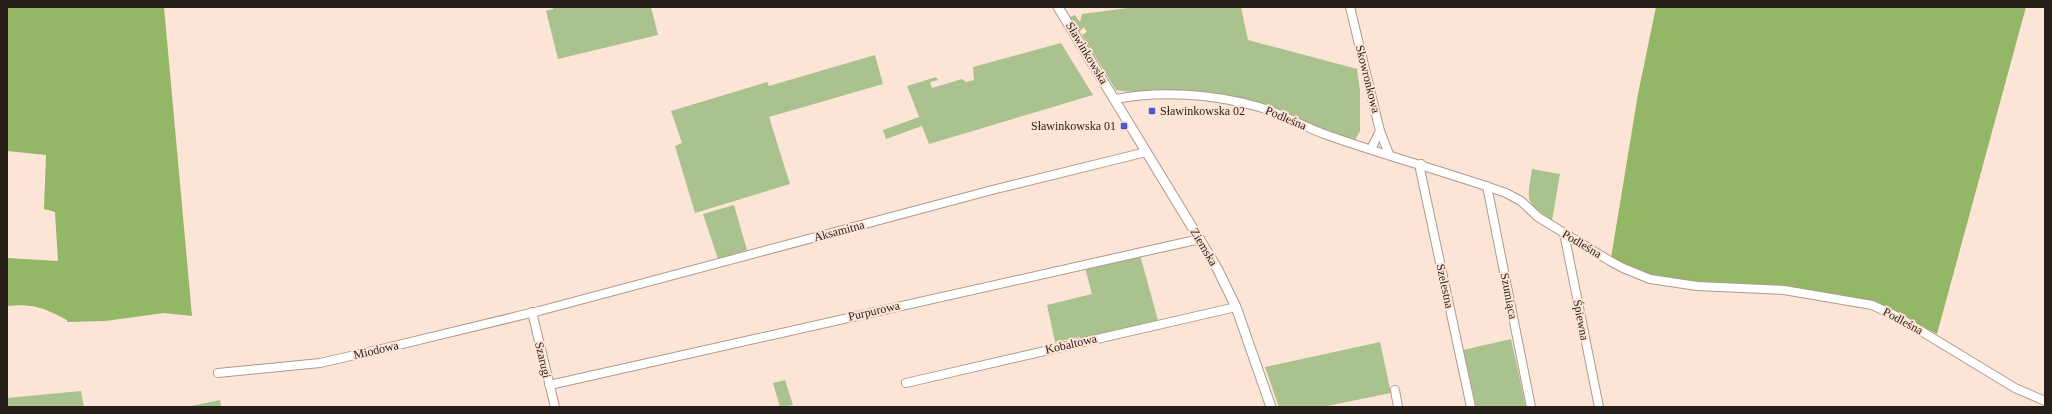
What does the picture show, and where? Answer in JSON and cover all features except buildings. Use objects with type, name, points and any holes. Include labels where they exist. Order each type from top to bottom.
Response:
[{"type":"street","name":"Sławinkowska","points":[[1058,7],[1115,98]]},
{"type":"street","name":"Skowronkowa","points":[[1350,7],[1380,131],[1389,154]]},
{"type":"street","name":"Podleśna","points":[[1115,98],[1164,94],[1196,96],[1238,102],[1260,108],[1326,135],[1421,164],[1506,193],[1522,201],[1538,217],[1564,233],[1623,268],[1650,279],[1697,286],[1784,290],[1872,305],[1898,317],[2015,388],[2045,401]]},
{"type":"street","name":"Ziemska","points":[[1115,98],[1146,152],[1217,268],[1236,307],[1272,407]]},
{"type":"street","points":[[1370,149],[1380,131]]},
{"type":"street","name":"Aksamitna","points":[[532,312],[996,189],[1146,152]]},
{"type":"street","name":"Szelestna","points":[[1421,164],[1420,169],[1431,224],[1471,407]]},
{"type":"street","name":"Szumiąca","points":[[1487,186],[1531,407]]},
{"type":"street","name":"Śpiewna","points":[[1564,233],[1599,407]]},
{"type":"street","name":"Purpurowa","points":[[549,384],[1200,239]]},
{"type":"street","name":"Kobaltowa","points":[[906,382],[1236,307]]},
{"type":"street","name":"Miodowa","points":[[218,372],[320,362],[532,312]]},
{"type":"street","name":"Szarugi","points":[[532,312],[555,407]]},
{"type":"street","points":[[1395,390],[1398,407]]},
{"type":"green space","points":[[7,7],[164,7],[192,316],[164,313],[105,321],[67,322],[67,320],[38,307],[24,305],[7,306],[7,258],[58,261],[55,212],[44,209],[46,155],[7,151]]},
{"type":"green space","points":[[553,7],[651,7],[658,35],[558,59],[546,11],[553,9]]},
{"type":"green space","points":[[1136,7],[1241,7],[1248,40],[1357,69],[1360,90],[1360,131],[1355,140],[1325,130],[1267,106],[1237,98],[1222,95],[1192,93],[1146,93],[1116,90],[1082,35],[1087,32],[1084,27],[1079,32],[1070,17],[1075,15],[1080,22],[1082,14]]},
{"type":"green space","points":[[1656,7],[2026,7],[1937,334],[1884,308],[1851,297],[1801,289],[1725,286],[1675,281],[1650,276],[1611,258],[1638,94]]},
{"type":"green space","points":[[1061,43],[1093,95],[929,144],[922,126],[886,139],[883,130],[919,117],[907,86],[936,77],[938,80],[930,82],[932,88],[962,79],[966,82],[974,80],[973,67]]},
{"type":"green space","points":[[875,55],[883,84],[769,117],[790,184],[695,213],[675,146],[682,143],[671,111],[767,82],[769,86]]},
{"type":"green space","points":[[1532,169],[1560,174],[1552,221],[1536,209],[1530,200],[1529,189]]},
{"type":"green space","points":[[734,205],[747,250],[718,259],[703,214]]},
{"type":"green space","points":[[1140,255],[1159,324],[1081,341],[1080,337],[1055,342],[1047,305],[1092,294],[1085,268]]},
{"type":"green space","points":[[1511,339],[1526,407],[1476,407],[1463,350]]},
{"type":"green space","points":[[1380,342],[1391,393],[1322,407],[1279,407],[1265,367]]},
{"type":"green space","points":[[785,380],[793,405],[780,407],[773,383]]},
{"type":"green space","points":[[81,391],[84,407],[7,407],[7,398]]},
{"type":"green space","points":[[220,400],[221,407],[186,407]]},
{"type":"place","name":"Sławinkowska 02","points":[[1152,111]]},
{"type":"place","name":"Sławinkowska 01","points":[[1124,126]]}]
